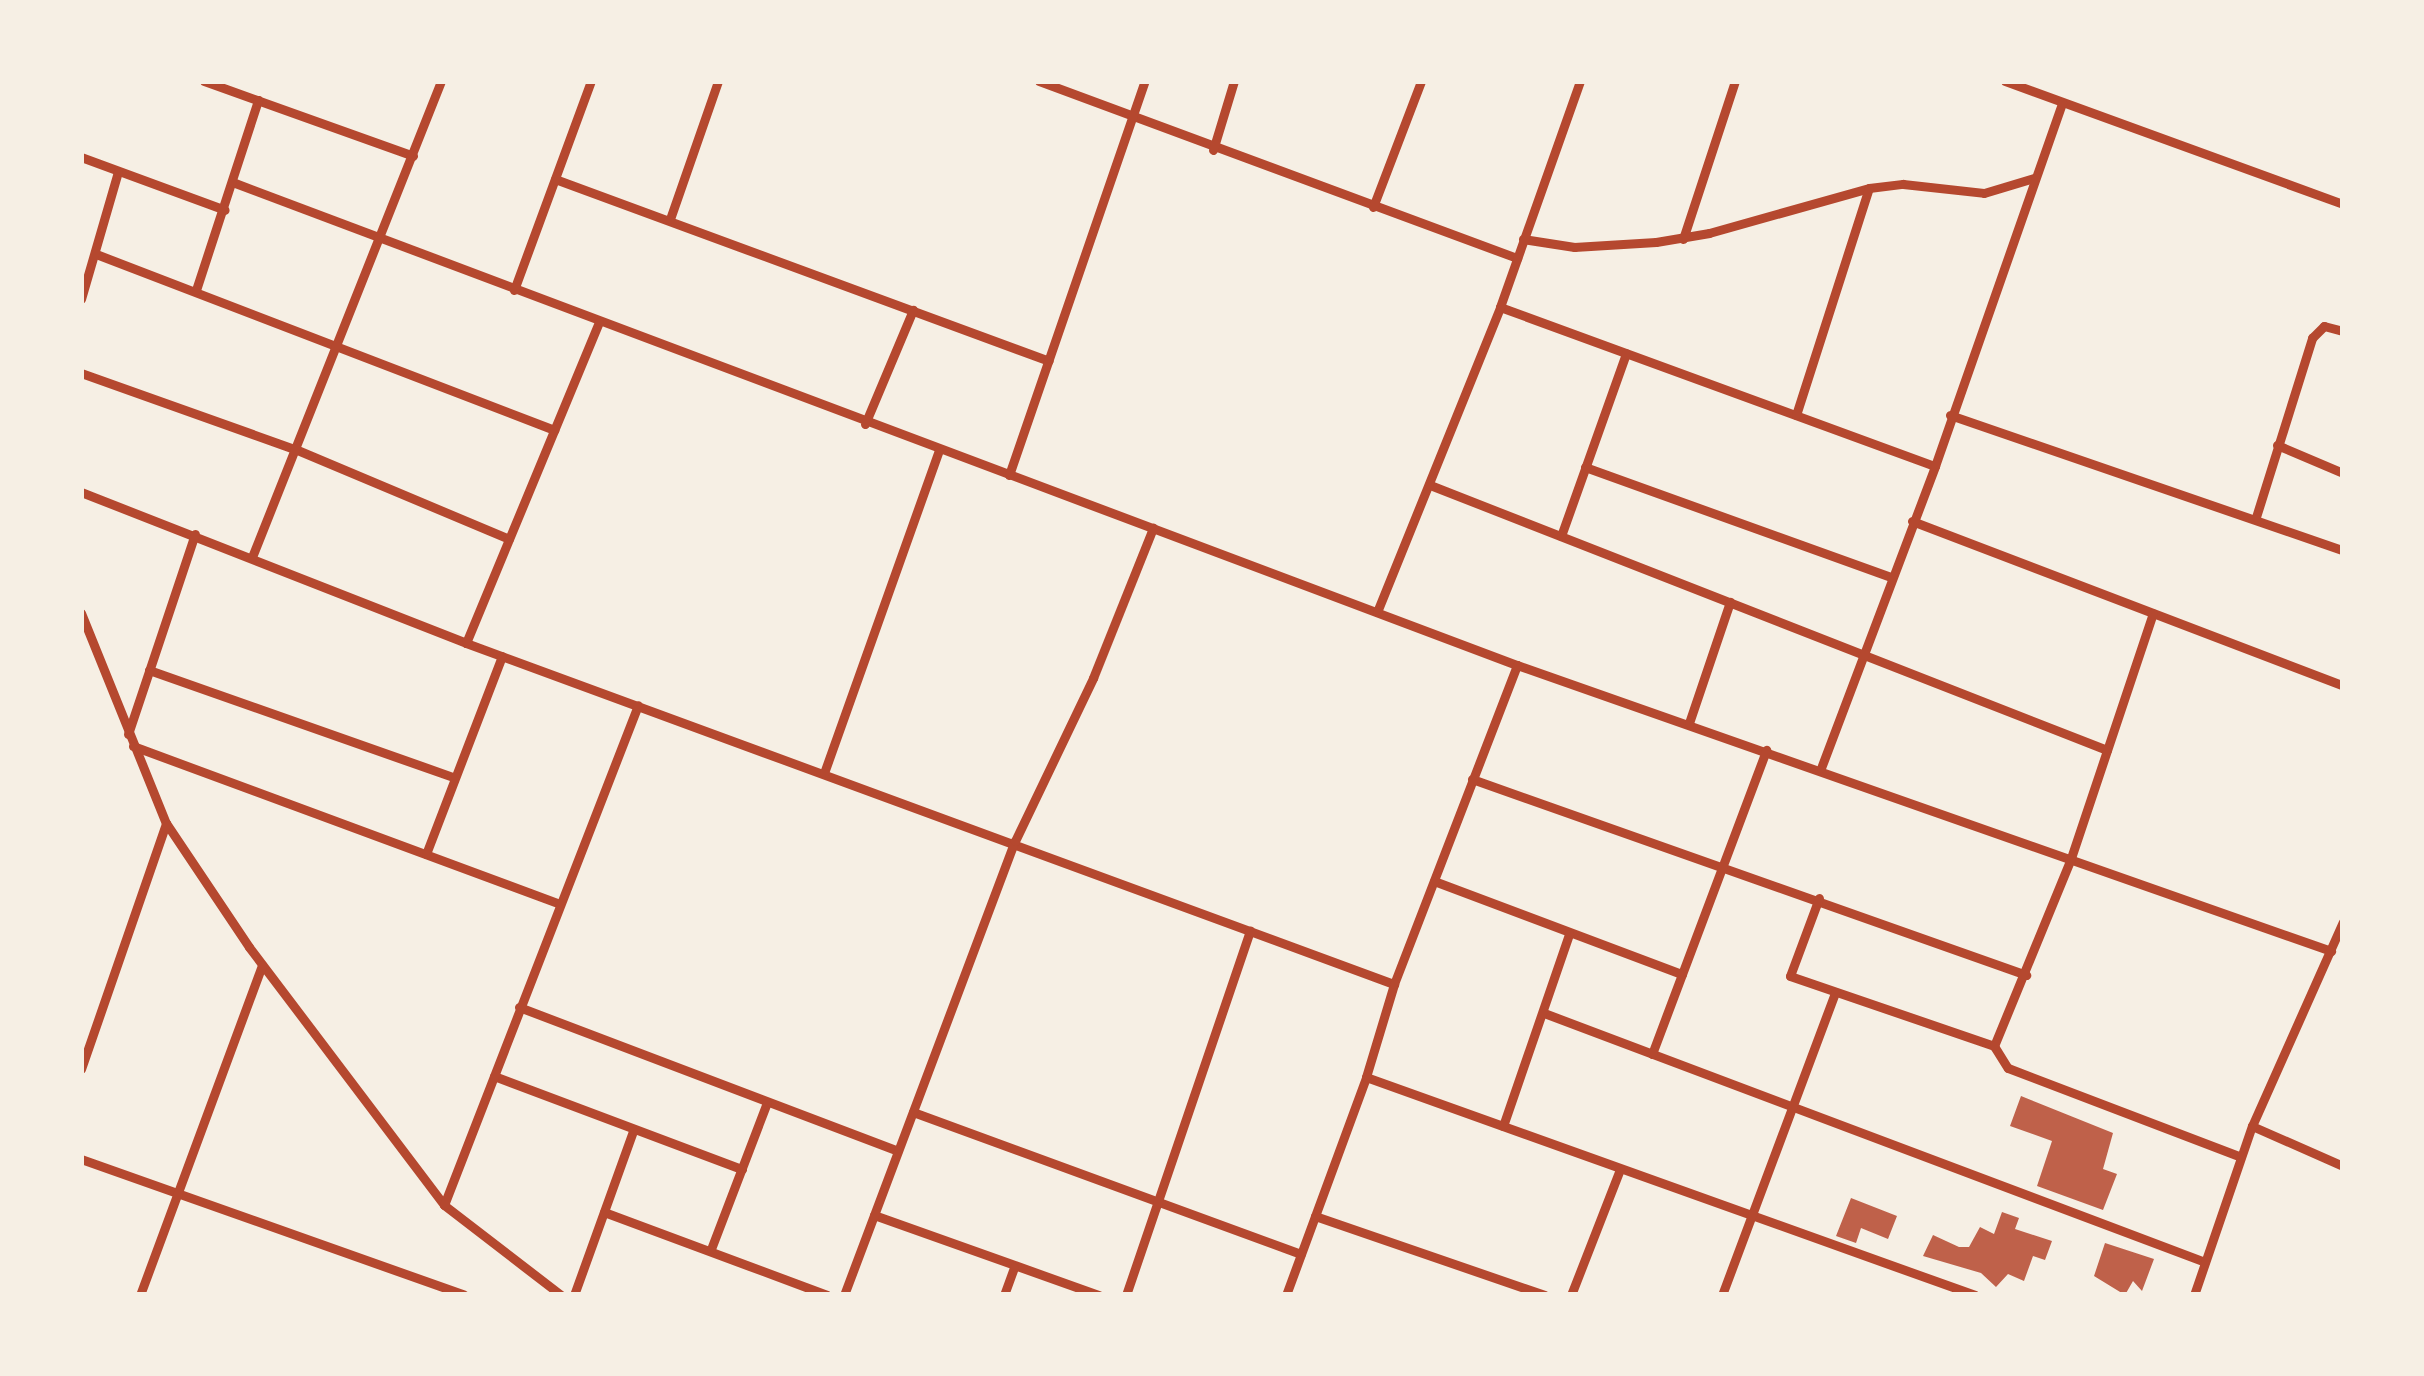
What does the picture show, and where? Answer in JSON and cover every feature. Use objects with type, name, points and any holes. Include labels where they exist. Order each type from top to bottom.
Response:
[{"type":"street","points":[[204,81],[413,156]]},
{"type":"street","points":[[252,557],[382,240],[441,81]]},
{"type":"street","points":[[514,290],[591,81]]},
{"type":"street","points":[[670,219],[716,81]]},
{"type":"street","points":[[1039,81],[1213,150],[1517,257]]},
{"type":"street","points":[[1009,475],[1145,81]]},
{"type":"street","points":[[1213,150],[1234,81]]},
{"type":"street","points":[[1373,207],[1421,81]]},
{"type":"street","points":[[1377,612],[1500,307],[1580,81]]},
{"type":"street","points":[[1683,238],[1735,81]]},
{"type":"street","points":[[2005,81],[2343,204]]},
{"type":"street","points":[[196,290],[235,183],[258,100]]},
{"type":"street","points":[[1821,768],[1935,466],[2062,103]]},
{"type":"street","points":[[81,157],[225,210]]},
{"type":"street","points":[[81,299],[118,172]]},
{"type":"street","points":[[1523,239],[1600,248],[1683,238],[1869,188],[1903,184],[1984,193],[2034,178]]},
{"type":"street","points":[[555,179],[1048,361]]},
{"type":"street","points":[[235,183],[938,452],[1516,665],[1821,768],[2331,951]]},
{"type":"street","points":[[1796,415],[1869,188]]},
{"type":"street","points":[[96,254],[554,430]]},
{"type":"street","points":[[1500,307],[1935,466]]},
{"type":"street","points":[[865,424],[913,310]]},
{"type":"street","points":[[466,643],[598,322]]},
{"type":"street","points":[[2256,518],[2312,338],[2324,326],[2343,331]]},
{"type":"street","points":[[1561,536],[1626,353]]},
{"type":"street","points":[[81,373],[295,449],[509,539]]},
{"type":"street","points":[[1950,415],[2343,550]]},
{"type":"street","points":[[2277,445],[2343,473]]},
{"type":"street","points":[[824,772],[938,452]]},
{"type":"street","points":[[1585,467],[1891,578]]},
{"type":"street","points":[[1430,485],[2107,750]]},
{"type":"street","points":[[81,492],[466,643],[1394,984]]},
{"type":"street","points":[[1912,521],[2343,686]]},
{"type":"street","points":[[844,1295],[1015,842],[1094,678],[1154,528]]},
{"type":"street","points":[[128,734],[195,533]]},
{"type":"street","points":[[1689,723],[1730,602]]},
{"type":"street","points":[[81,613],[166,824],[262,965],[444,1205],[561,1295]]},
{"type":"street","points":[[1994,1046],[2071,858],[2153,614]]},
{"type":"street","points":[[81,646],[88,628]]},
{"type":"street","points":[[426,854],[502,656]]},
{"type":"street","points":[[1286,1295],[1366,1077],[1394,984],[1516,665]]},
{"type":"street","points":[[149,670],[455,778]]},
{"type":"street","points":[[444,1205],[638,705]]},
{"type":"street","points":[[133,746],[560,904]]},
{"type":"street","points":[[1652,1054],[1766,750]]},
{"type":"street","points":[[1472,779],[2026,975]]},
{"type":"street","points":[[81,1070],[166,824]]},
{"type":"street","points":[[1434,880],[1682,974]]},
{"type":"street","points":[[1819,898],[1787,970],[1796,980],[1994,1046],[2008,1068],[2241,1157]]},
{"type":"street","points":[[2194,1295],[2252,1126],[2343,922]]},
{"type":"street","points":[[1126,1295],[1250,930]]},
{"type":"street","points":[[1502,1126],[1569,934]]},
{"type":"street","points":[[140,1295],[262,965]]},
{"type":"street","points":[[1722,1295],[1835,992]]},
{"type":"street","points":[[519,1007],[898,1151]]},
{"type":"street","points":[[1544,1013],[2205,1262]]},
{"type":"street","points":[[81,1017],[98,1023]]},
{"type":"street","points":[[494,1076],[742,1168]]},
{"type":"street","points":[[1366,1077],[1975,1295]]},
{"type":"street","points":[[711,1249],[767,1102]]},
{"type":"street","points":[[913,1112],[1301,1254]]},
{"type":"street","points":[[2252,1126],[2343,1166]]},
{"type":"street","points":[[574,1295],[633,1131]]},
{"type":"street","points":[[81,1159],[464,1295]]},
{"type":"street","points":[[1571,1295],[1620,1169]]},
{"type":"street","points":[[604,1212],[827,1295]]},
{"type":"street","points":[[874,1215],[1099,1295]]},
{"type":"street","points":[[1316,1216],[1545,1295]]},
{"type":"street","points":[[1004,1295],[1014,1268]]},
{"type":"building","points":[[2021,1096],[2113,1133],[2103,1169],[2117,1174],[2103,1210],[2037,1186],[2052,1141],[2010,1126]]},
{"type":"building","points":[[1851,1198],[1897,1216],[1888,1239],[1861,1228],[1856,1243],[1836,1236]]},
{"type":"building","points":[[2002,1212],[2019,1218],[2015,1229],[2052,1241],[2045,1260],[2033,1256],[2024,1281],[2008,1274],[1996,1287],[1981,1273],[1923,1256],[1933,1235],[1969,1247],[1980,1227],[1994,1234]]},
{"type":"building","points":[[2105,1243],[2154,1259],[2142,1291],[2133,1281],[2125,1295],[2094,1276]]}]
